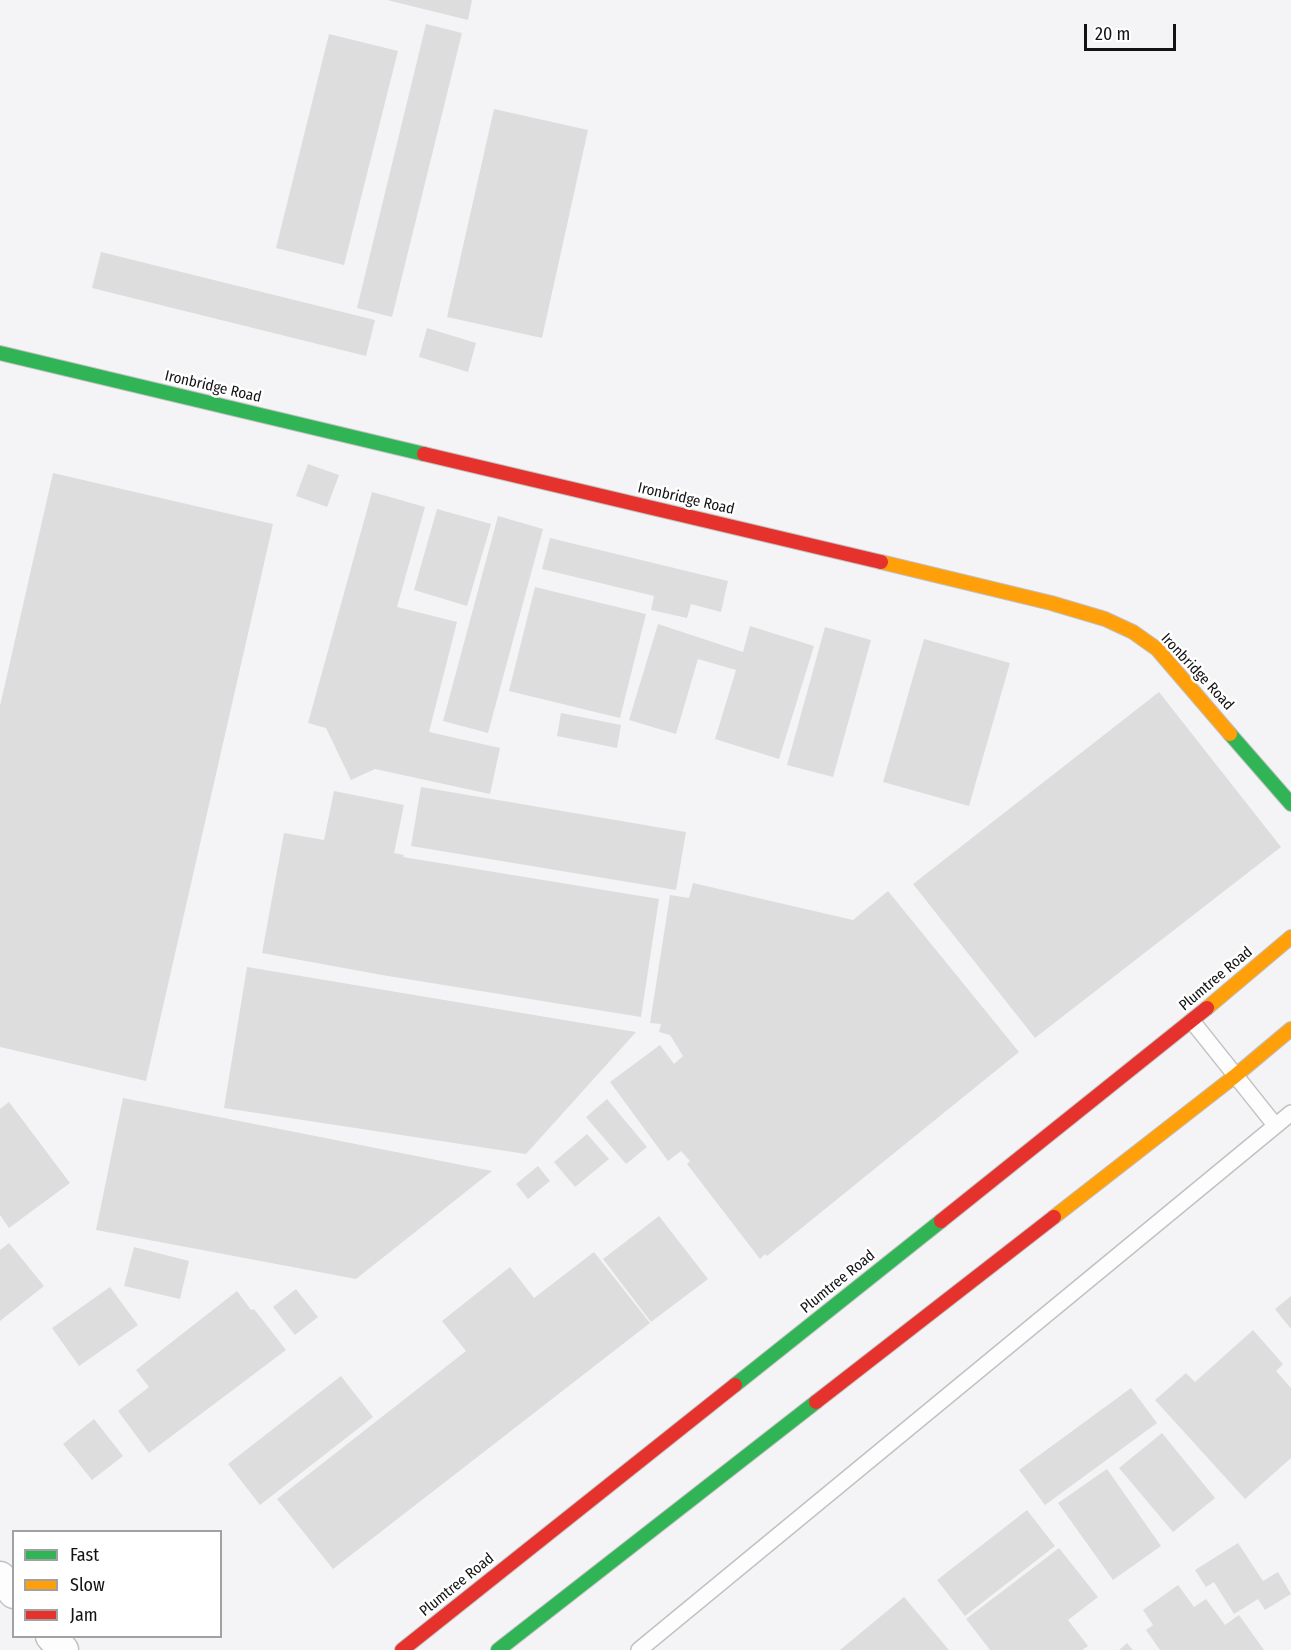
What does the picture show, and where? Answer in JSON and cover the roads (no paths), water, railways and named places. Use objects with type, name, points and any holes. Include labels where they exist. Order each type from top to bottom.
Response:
[{"type":"main road","name":"Ironbridge Road","points":[[0,353],[1039,600],[1105,619],[1132,632],[1157,649],[1291,804]]},
{"type":"main road","name":"Plumtree Road","points":[[402,1650],[1192,1021],[1291,937]]},
{"type":"main road","points":[[498,1650],[1235,1076],[1291,1029]]},
{"type":"street","points":[[0,1577],[12,1591]]},
{"type":"street","points":[[53,1638],[63,1650]]},
{"type":"lane","points":[[1192,1021],[1275,1125]]},
{"type":"lane","points":[[639,1650],[1291,1113]]}]
